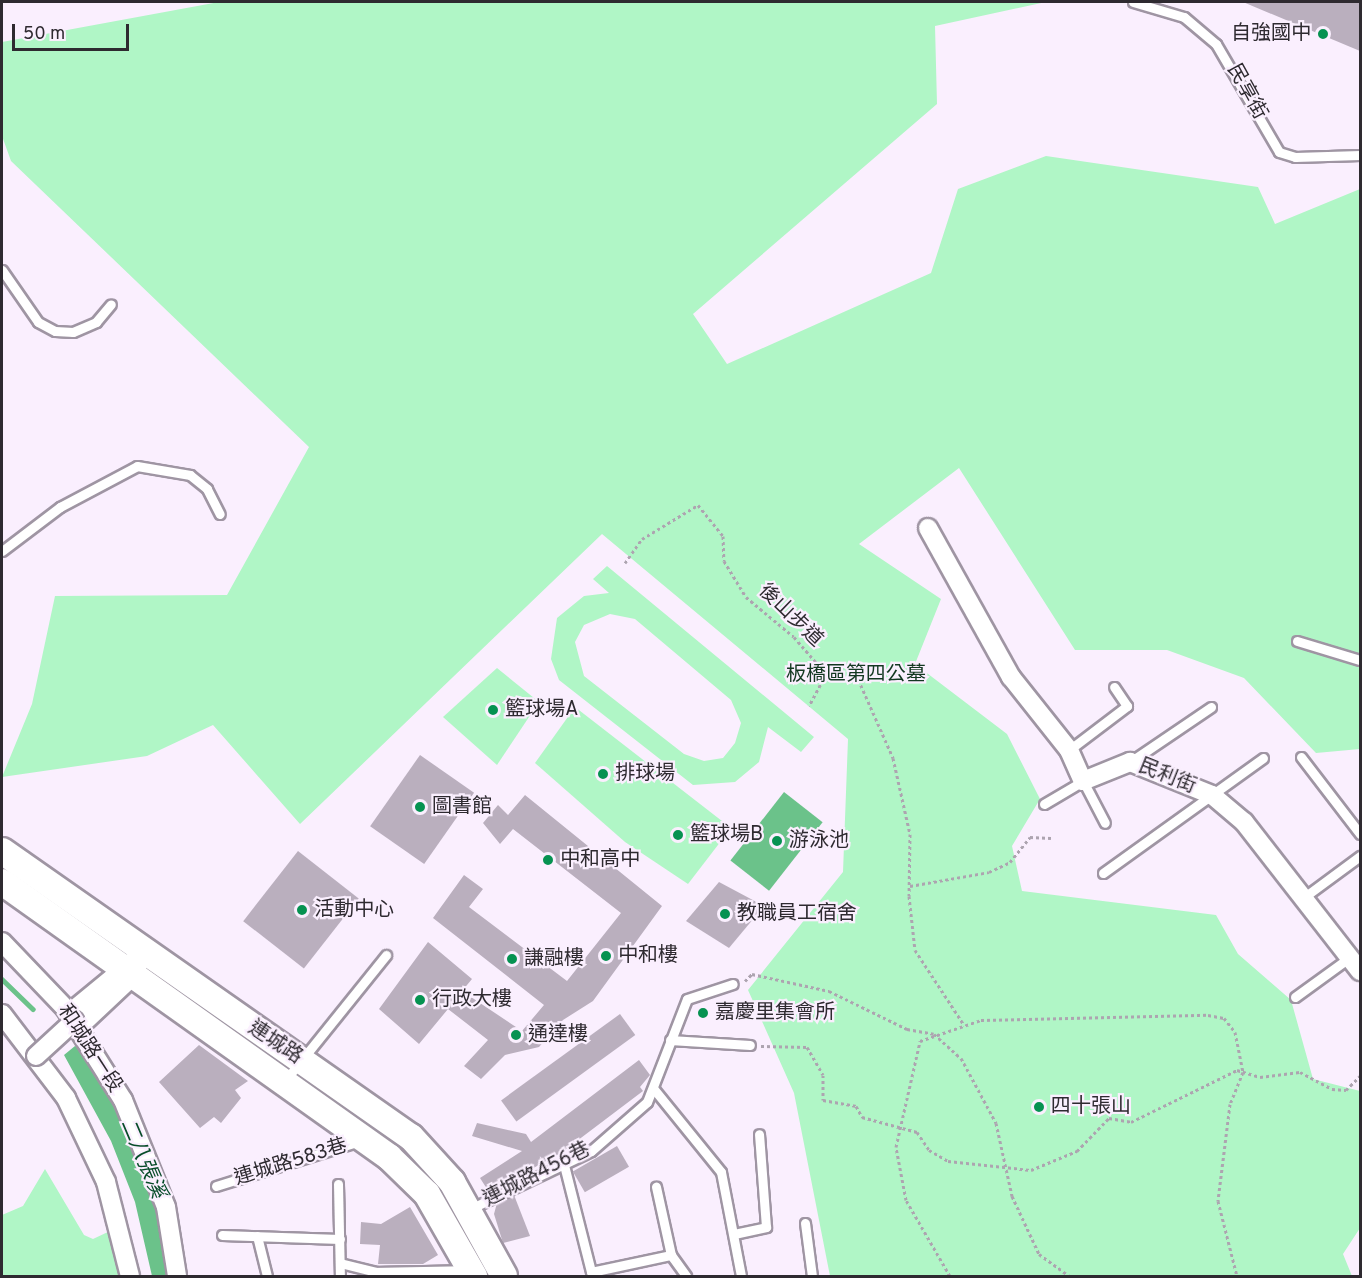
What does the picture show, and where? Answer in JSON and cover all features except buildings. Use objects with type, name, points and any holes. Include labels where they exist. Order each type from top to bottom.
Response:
[{"type":"main road","name":"連城路","points":[[2,851],[132,965],[284,1082],[365,1138],[427,1194],[472,1273]]},
{"type":"main road","name":"連城路","points":[[2,882],[132,965],[301,1060],[411,1137],[470,1209],[504,1276]]},
{"type":"street","points":[[928,528],[1011,677],[1069,750],[1083,781]]},
{"type":"street","name":"民利街","points":[[1083,781],[1130,762],[1212,795],[1244,822],[1355,964]]},
{"type":"street","name":"和城路一段","points":[[2,942],[74,1021],[123,1100],[149,1158],[166,1207],[177,1276]]},
{"type":"street","points":[[36,1056],[74,1021],[76,1008],[132,965]]},
{"type":"street","points":[[2,1014],[66,1098],[106,1182],[130,1276]]},
{"type":"lane","name":"民享街","points":[[1133,2],[1184,17],[1216,44],[1279,152],[1295,158],[1360,155]]},
{"type":"lane","points":[[2,270],[38,322],[55,332],[73,332],[96,322],[111,304]]},
{"type":"lane","points":[[2,551],[60,507],[137,466],[190,475],[207,489],[220,514]]},
{"type":"lane","points":[[1297,641],[1360,660]]},
{"type":"lane","points":[[1069,750],[1127,706],[1114,687]]},
{"type":"lane","points":[[1130,762],[1211,707]]},
{"type":"lane","points":[[1301,757],[1337,801],[1360,834]]},
{"type":"lane","points":[[1104,873],[1263,758]]},
{"type":"lane","points":[[1044,804],[1083,781],[1106,823]]},
{"type":"lane","points":[[1303,898],[1360,856]]},
{"type":"lane","points":[[284,1082],[386,955]]},
{"type":"lane","points":[[1295,996],[1355,964]]},
{"type":"lane","name":"連城路456巷","points":[[470,1209],[591,1151],[647,1102],[687,999],[733,984]]},
{"type":"lane","points":[[670,1040],[750,1045]]},
{"type":"lane","points":[[653,1088],[721,1172],[741,1276]]},
{"type":"lane","points":[[734,1234],[766,1227],[759,1134]]},
{"type":"lane","name":"連城路583巷","points":[[216,1186],[365,1138]]},
{"type":"lane","points":[[564,1165],[591,1272],[611,1272],[671,1255]]},
{"type":"lane","points":[[338,1184],[340,1276]]},
{"type":"lane","points":[[656,1187],[671,1255],[686,1276]]},
{"type":"lane","points":[[805,1224],[812,1276]]},
{"type":"lane","points":[[222,1235],[340,1239]]},
{"type":"lane","points":[[257,1236],[267,1276]]},
{"type":"lane","points":[[340,1263],[377,1272],[472,1273]]},
{"type":"path","name":"後山步道","points":[[625,563],[642,539],[698,505],[723,536],[724,561],[746,597],[794,637],[826,674],[809,706]]},
{"type":"path","points":[[851,663],[893,758],[910,834],[909,886],[915,950],[964,1025]]},
{"type":"path","points":[[909,886],[989,873],[1010,862],[1030,837],[1050,838]]},
{"type":"path","points":[[733,984],[752,975],[829,991],[907,1029],[934,1034],[961,1058],[996,1123],[1003,1168],[1039,1254],[1069,1276]]},
{"type":"path","points":[[950,1276],[906,1200],[896,1147],[898,1129],[920,1041],[964,1025],[1077,1016],[1138,1020],[1208,1015],[1224,1018],[1235,1032],[1243,1072],[1230,1104],[1218,1201],[1237,1276]]},
{"type":"path","points":[[750,1045],[807,1047],[823,1075],[823,1100],[856,1106],[862,1117],[898,1129],[917,1132],[929,1149],[948,1161],[1031,1170],[1061,1160],[1109,1118],[1131,1122],[1243,1072],[1260,1077],[1300,1072],[1316,1077],[1321,1086],[1346,1090],[1360,1076]]},
{"type":"green space","name":"板橋區第四公墓","points":[[219,2],[1046,2],[935,26],[937,104],[693,314],[727,364],[931,273],[958,189],[1046,156],[1258,187],[1275,224],[1360,189],[1360,749],[1316,753],[1244,678],[1167,650],[1075,650],[959,468],[859,544],[941,599],[915,664],[1007,734],[1040,799],[1012,846],[1022,891],[1216,915],[1238,954],[1291,1000],[1313,1079],[1360,1091],[1360,1228],[1343,1254],[1352,1276],[830,1276],[794,1093],[748,990],[843,872],[848,739],[602,534],[300,824],[213,725],[147,756],[2,777],[32,704],[55,596],[227,595],[309,447],[11,161],[2,136],[2,42]]},
{"type":"green space","points":[[607,566],[814,737],[801,752],[768,727],[759,762],[735,782],[693,785],[559,680],[551,659],[557,618],[584,596],[609,593],[593,579]],"holes":[[[610,614],[635,619],[731,700],[741,723],[735,743],[723,758],[704,761],[684,754],[584,676],[575,642],[584,625]]]},
{"type":"green space","name":"籃球場A","points":[[497,668],[539,702],[497,765],[443,717]]},
{"type":"green space","name":"排球場","points":[[575,707],[731,828],[688,884],[625,842],[535,763]]},
{"type":"green space","points":[[45,1169],[84,1235],[93,1239],[110,1231],[119,1276],[2,1276],[2,1215],[23,1206]]},
{"type":"shaded area","name":"游泳池","points":[[784,792],[823,822],[769,891],[730,861]]},
{"type":"shaded area","points":[[75,1046],[86,1050],[126,1129],[158,1211],[167,1276],[152,1276],[135,1202],[111,1141],[64,1055]]},
{"type":"waterway","points":[[2,979],[33,1009]]},
{"type":"place","name":"自強國中","points":[[1323,34]]},
{"type":"place","name":"籃球場A","points":[[493,710]]},
{"type":"place","name":"排球場","points":[[603,774]]},
{"type":"place","name":"圖書館","points":[[420,807]]},
{"type":"place","name":"籃球場B","points":[[678,835]]},
{"type":"place","name":"游泳池","points":[[777,841]]},
{"type":"place","name":"中和高中","points":[[548,860]]},
{"type":"place","name":"活動中心","points":[[302,910]]},
{"type":"place","name":"教職員工宿舍","points":[[725,914]]},
{"type":"place","name":"中和樓","points":[[606,956]]},
{"type":"place","name":"謙融樓","points":[[512,959]]},
{"type":"place","name":"行政大樓","points":[[420,1000]]},
{"type":"place","name":"嘉慶里集會所","points":[[703,1013]]},
{"type":"place","name":"通達樓","points":[[516,1035]]},
{"type":"place","name":"四十張山","points":[[1039,1107]]},
{"type":"water label","name":"二八張溪","points":[[142,1159]]}]
